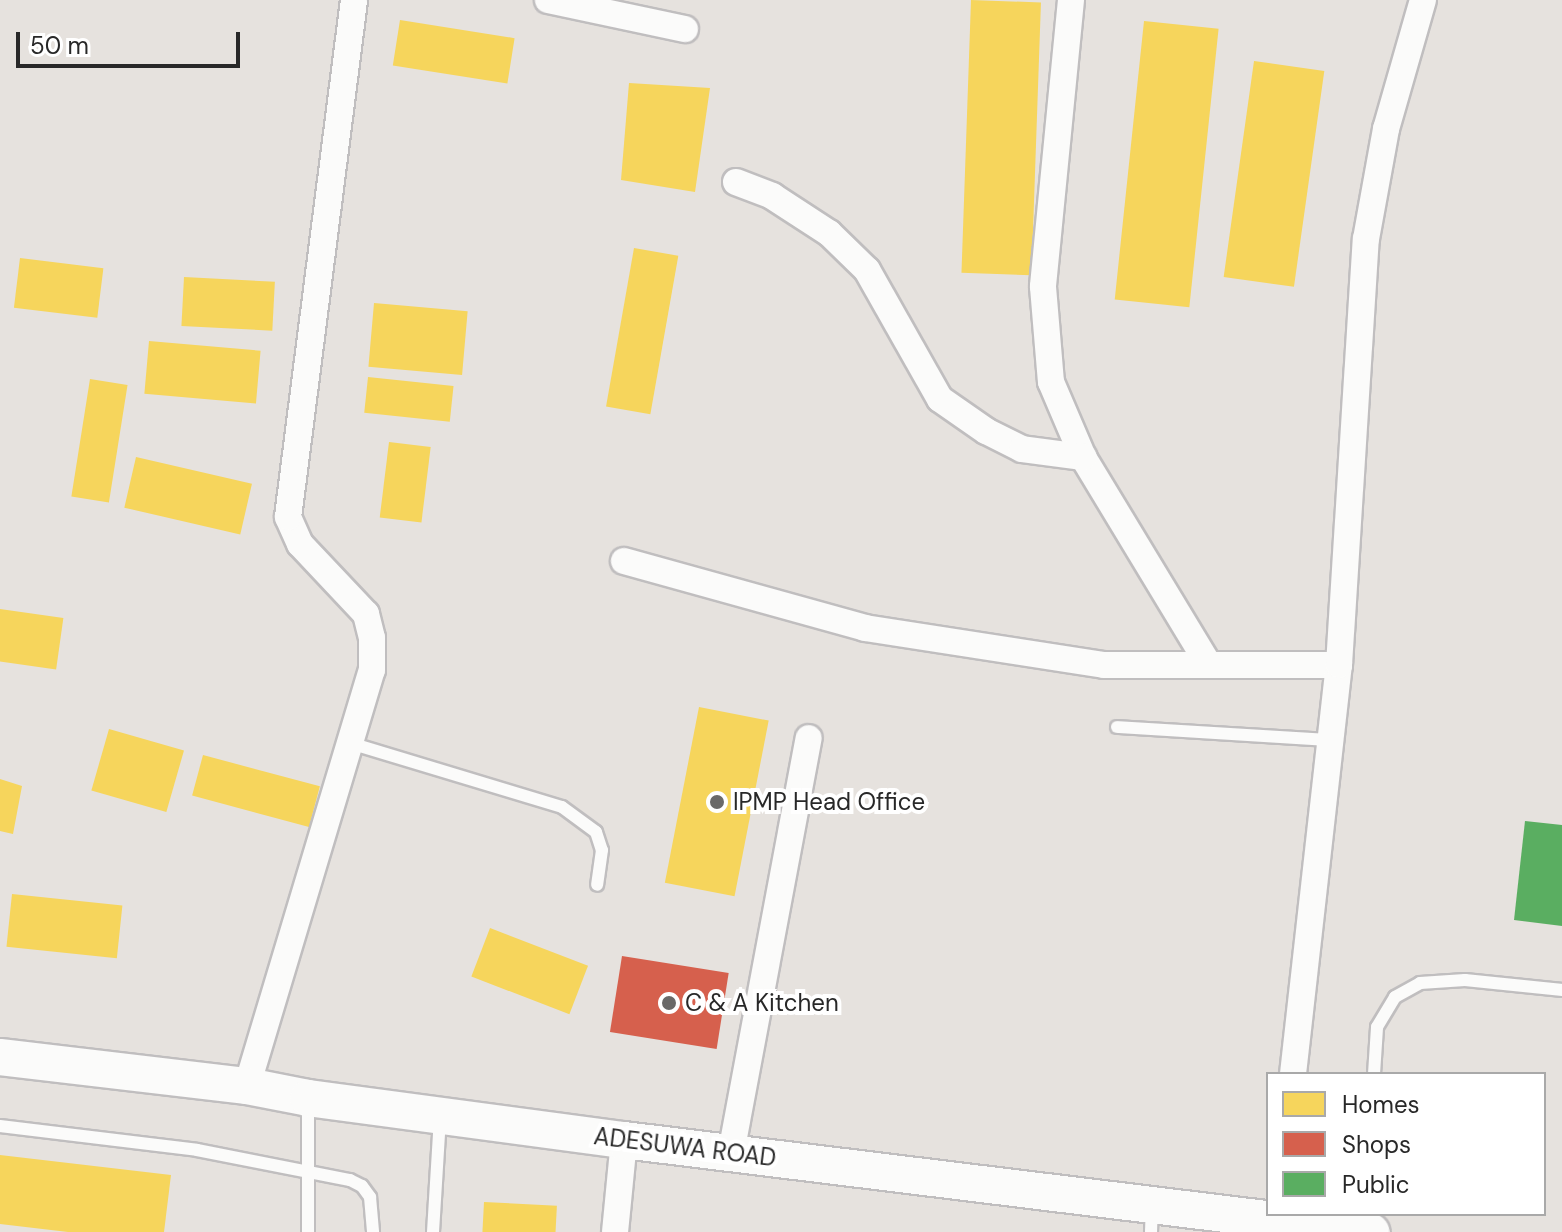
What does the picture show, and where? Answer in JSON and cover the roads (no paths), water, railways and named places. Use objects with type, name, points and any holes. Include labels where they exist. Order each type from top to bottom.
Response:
[{"type":"street","points":[[247,1086],[372,670],[372,638],[366,614],[300,544],[288,517],[354,0]]},
{"type":"street","points":[[548,0],[685,29]]},
{"type":"street","points":[[1071,0],[1043,287],[1051,382],[1083,457],[1207,662]]},
{"type":"street","points":[[1293,1072],[1339,665],[1366,239],[1386,129],[1423,0]]},
{"type":"street","points":[[736,182],[772,196],[829,233],[867,270],[940,399],[986,431],[1022,449],[1083,457]]},
{"type":"street","points":[[624,561],[865,628],[1104,665],[1207,662],[1339,665]]},
{"type":"street","points":[[731,1153],[809,738]]},
{"type":"street","name":"ADESUWA ROAD","points":[[0,1057],[247,1086],[308,1098],[731,1153],[1151,1218],[1277,1216],[1371,1232]]},
{"type":"street","points":[[615,1232],[624,1140]]},
{"type":"lane","points":[[1117,727],[1331,740]]},
{"type":"lane","points":[[350,743],[572,813],[596,832],[602,850],[597,885]]},
{"type":"lane","points":[[1374,1072],[1377,1027],[1395,997],[1420,983],[1465,980],[1562,990]]},
{"type":"lane","points":[[308,1098],[308,1232]]},
{"type":"lane","points":[[433,1232],[440,1115]]},
{"type":"lane","points":[[0,1126],[197,1150],[350,1180],[362,1186],[370,1197],[373,1232]]},
{"type":"place","name":"IPMP Head Office","points":[[717,802]]},
{"type":"place","name":"C & A Kitchen","points":[[669,1003]]}]
